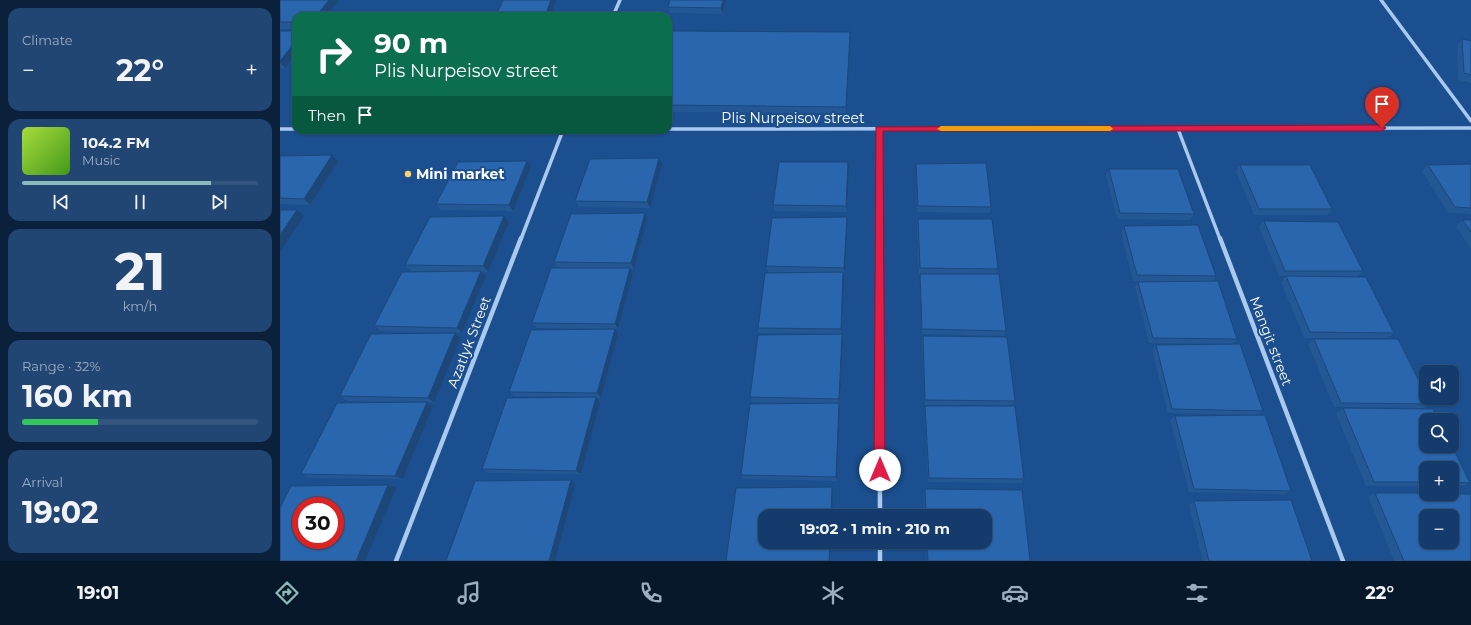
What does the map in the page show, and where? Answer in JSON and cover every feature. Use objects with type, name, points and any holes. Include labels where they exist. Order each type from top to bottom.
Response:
[{"type":"street","points":[[615,12],[620,0]]},
{"type":"street","points":[[1380,0],[1471,120]]},
{"type":"street","name":"Plis Nurpeisov street","points":[[672,129],[1471,128]]},
{"type":"street","points":[[280,129],[292,129]]},
{"type":"street","points":[[879,129],[880,509]]},
{"type":"street","name":"Mangit street","points":[[1178,129],[1343,561]]},
{"type":"street","name":"Azatlyk Street","points":[[396,561],[561,134]]},
{"type":"street","points":[[880,549],[880,561]]},
{"type":"building","points":[[280,0],[329,0],[319,12],[292,12],[292,22],[280,22]]},
{"type":"building","points":[[503,0],[551,0],[546,12],[498,12]]},
{"type":"building","points":[[670,0],[723,0],[721,8],[668,7]]},
{"type":"building","points":[[280,31],[292,31],[292,46],[280,61]]},
{"type":"building","points":[[672,31],[850,32],[846,107],[672,105]]},
{"type":"building","points":[[1462,39],[1471,41],[1471,75],[1464,73]]},
{"type":"building","points":[[332,155],[304,199],[280,198],[280,156]]},
{"type":"building","points":[[659,158],[647,202],[575,201],[590,159]]},
{"type":"building","points":[[527,161],[509,205],[436,204],[458,162]]},
{"type":"building","points":[[779,162],[848,162],[846,206],[773,205]]},
{"type":"building","points":[[986,163],[991,207],[918,206],[916,164]]},
{"type":"building","points":[[1471,164],[1471,208],[1455,207],[1428,165]]},
{"type":"building","points":[[1240,165],[1310,165],[1332,209],[1259,209]]},
{"type":"building","points":[[1109,169],[1178,169],[1194,214],[1120,213]]},
{"type":"building","points":[[280,210],[297,210],[280,235]]},
{"type":"building","points":[[645,213],[631,263],[554,262],[571,214]]},
{"type":"building","points":[[504,216],[483,266],[405,265],[430,217]]},
{"type":"building","points":[[847,217],[844,268],[766,266],[772,218]]},
{"type":"building","points":[[918,219],[992,219],[998,269],[920,268]]},
{"type":"building","points":[[1463,220],[1471,220],[1471,232]]},
{"type":"building","points":[[1264,221],[1338,222],[1363,271],[1285,271]]},
{"type":"building","points":[[1198,225],[1216,276],[1137,275],[1124,226]]},
{"type":"building","points":[[551,268],[630,268],[615,324],[532,323]]},
{"type":"building","points":[[481,271],[457,328],[374,326],[402,272]]},
{"type":"building","points":[[843,272],[841,329],[758,328],[765,273]]},
{"type":"building","points":[[920,274],[999,274],[1006,331],[922,329]]},
{"type":"building","points":[[1286,276],[1366,277],[1394,333],[1310,332]]},
{"type":"building","points":[[1218,281],[1237,339],[1153,338],[1138,282]]},
{"type":"building","points":[[615,329],[597,393],[509,392],[531,330]]},
{"type":"building","points":[[455,333],[428,398],[340,396],[371,334]]},
{"type":"building","points":[[842,334],[839,399],[750,397],[758,335]]},
{"type":"building","points":[[923,336],[1007,337],[1015,401],[925,400]]},
{"type":"building","points":[[1314,339],[1398,339],[1419,381],[1419,404],[1341,403]]},
{"type":"building","points":[[1240,344],[1263,411],[1172,409],[1156,345]]},
{"type":"building","points":[[596,397],[576,471],[482,469],[507,398]]},
{"type":"building","points":[[427,402],[395,476],[301,474],[337,403]]},
{"type":"building","points":[[839,403],[836,477],[741,475],[750,404]]},
{"type":"building","points":[[925,406],[1015,406],[1024,479],[929,478]]},
{"type":"building","points":[[1343,408],[1433,409],[1435,413],[1419,413],[1419,453],[1455,453],[1470,483],[1459,482],[1459,461],[1419,461],[1419,482],[1374,482]]},
{"type":"building","points":[[1265,415],[1291,491],[1194,489],[1175,416]]},
{"type":"building","points":[[571,480],[549,561],[446,561],[475,481]]},
{"type":"building","points":[[388,485],[356,561],[280,561],[280,508],[291,486]]},
{"type":"building","points":[[832,487],[831,509],[758,509],[758,549],[830,549],[829,561],[726,561],[736,488]]},
{"type":"building","points":[[925,489],[1022,490],[1030,561],[928,561],[927,549],[992,549],[992,509],[926,509]]},
{"type":"building","points":[[1375,493],[1419,493],[1419,501],[1459,501],[1459,494],[1471,494],[1471,561],[1404,561]]},
{"type":"building","points":[[1291,500],[1312,561],[1209,561],[1194,501]]},
{"type":"slow traffic","points":[[941,129],[1110,129]]},
{"type":"place","name":"Mini market","points":[[408,174]]},
{"type":"route","points":[[880,470],[879,129],[1382,128]]}]
